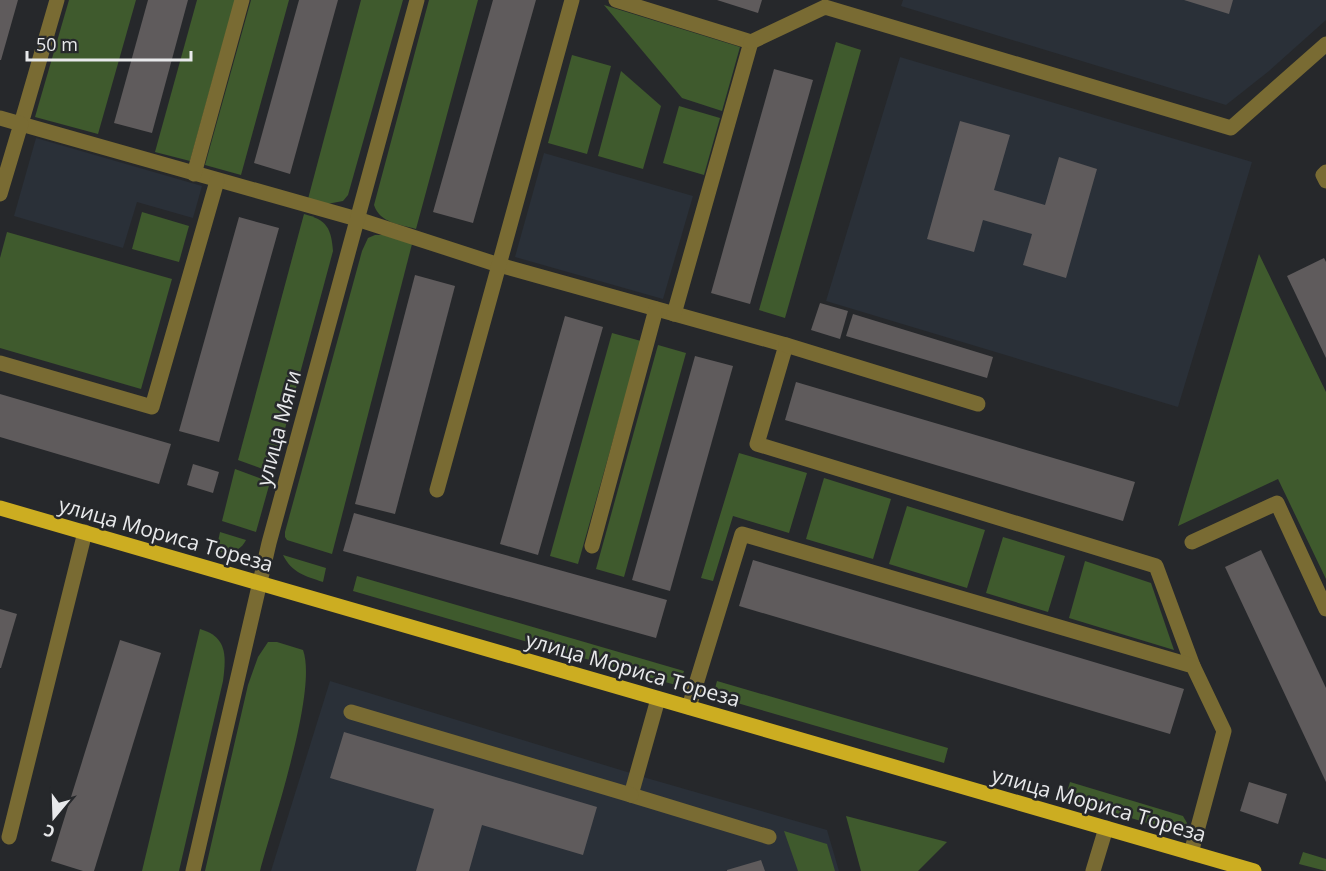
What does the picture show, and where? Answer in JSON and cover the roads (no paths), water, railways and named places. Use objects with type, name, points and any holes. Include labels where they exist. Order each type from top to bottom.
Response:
[{"type":"main road","name":"улица Мориса Тореза","points":[[0,508],[1254,871]]},
{"type":"street","points":[[0,195],[57,0]]},
{"type":"street","points":[[194,174],[242,0]]},
{"type":"street","name":"улица Мяги","points":[[193,871],[272,532],[417,0]]},
{"type":"street","points":[[437,490],[572,0]]},
{"type":"street","points":[[616,0],[751,42],[825,7],[1231,128],[1326,44]]},
{"type":"street","points":[[674,314],[751,42]]},
{"type":"street","points":[[0,118],[357,219],[499,265],[786,345],[978,404]]},
{"type":"street","points":[[1326,172],[1323,174],[1326,181]]},
{"type":"street","points":[[0,363],[153,407],[217,181]]},
{"type":"street","points":[[592,546],[656,309]]},
{"type":"street","points":[[786,345],[757,444],[1156,566],[1193,666],[1224,731],[1216,769],[1191,853]]},
{"type":"street","points":[[1192,542],[1276,503],[1326,609]]},
{"type":"street","points":[[9,837],[85,532]]},
{"type":"street","points":[[689,707],[742,534],[1193,666]]},
{"type":"street","points":[[631,795],[658,699]]},
{"type":"street","points":[[351,712],[770,837]]},
{"type":"street","points":[[1093,871],[1106,828]]}]
